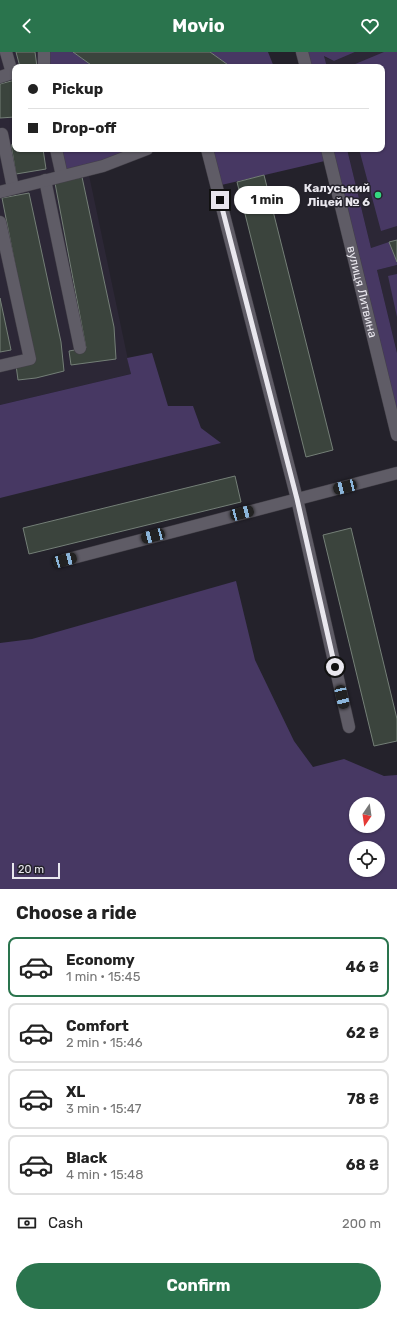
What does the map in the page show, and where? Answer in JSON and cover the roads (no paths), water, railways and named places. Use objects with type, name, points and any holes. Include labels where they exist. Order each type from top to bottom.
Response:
[{"type":"street","points":[[0,77],[12,74],[6,52]]},
{"type":"street","points":[[44,52],[44,64]]},
{"type":"street","points":[[302,52],[305,64]]},
{"type":"street","points":[[2,134],[13,188]]},
{"type":"street","points":[[57,152],[62,176]]},
{"type":"street","points":[[0,192],[103,166],[140,152]]},
{"type":"street","points":[[208,152],[297,499],[349,727]]},
{"type":"street","name":"вулиця Литвина","points":[[328,152],[395,417],[397,435]]},
{"type":"street","points":[[45,180],[80,348]]},
{"type":"street","points":[[0,222],[30,359],[0,366]]},
{"type":"street","points":[[65,560],[397,473]]},
{"type":"place","name":"Калуський Ліцей № 6","points":[[378,195]]}]
